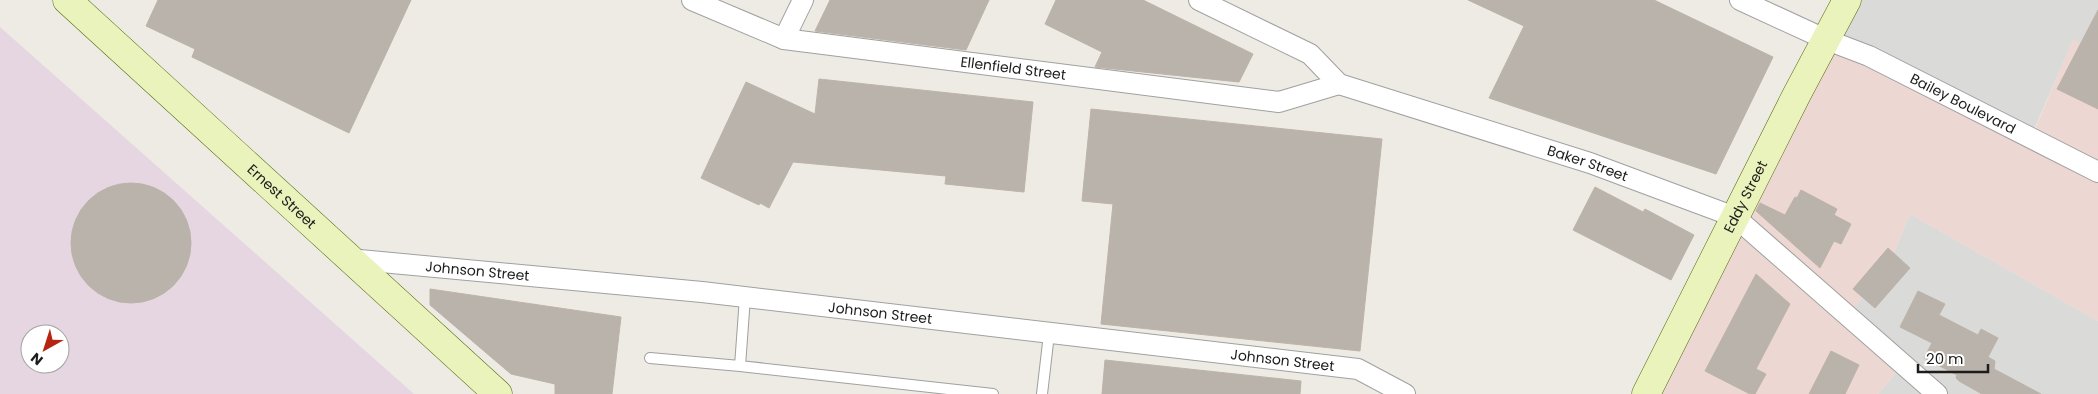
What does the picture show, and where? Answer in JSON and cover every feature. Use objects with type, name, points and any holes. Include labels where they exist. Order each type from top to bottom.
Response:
[{"type":"street","name":"Ernest Street","points":[[67,0],[498,394]]},
{"type":"street","name":"Ellenfield Street","points":[[692,0],[784,39],[1279,102],[1339,84]]},
{"type":"street","points":[[784,39],[803,0]]},
{"type":"street","name":"Baker Street","points":[[1199,0],[1310,54],[1339,84],[1590,163],[1735,217],[1937,394]]},
{"type":"street","name":"Bailey Boulevard","points":[[1740,0],[1827,40],[1869,56],[2098,172]]},
{"type":"street","name":"Eddy Street","points":[[1646,394],[1847,0]]},
{"type":"street","name":"Johnson Street","points":[[349,259],[745,297],[1358,369],[1405,394]]},
{"type":"lane","points":[[740,366],[745,297]]},
{"type":"lane","points":[[1042,394],[1049,334]]},
{"type":"lane","points":[[650,358],[993,394]]},
{"type":"shaded area","points":[[1845,0],[2098,0],[2098,53],[2073,40],[2029,141],[1826,41]]},
{"type":"shaded area","points":[[0,27],[414,394],[0,394]]},
{"type":"shaded area","points":[[2073,39],[2098,53],[2098,321],[1910,214],[1891,260],[1847,317],[1901,367],[1878,394],[1645,394],[1826,41],[2030,141]]},
{"type":"shaded area","points":[[1910,214],[2098,321],[2098,394],[1878,394],[1901,367],[1847,317],[1891,260]]},
{"type":"building","points":[[158,0],[411,0],[349,133],[192,57],[195,49],[146,26]]},
{"type":"building","points":[[830,0],[989,0],[966,50],[815,31]]},
{"type":"building","points":[[1056,0],[1143,0],[1253,54],[1239,82],[1095,67],[1102,52],[1045,24]]},
{"type":"building","points":[[1468,0],[1654,0],[1773,57],[1716,174],[1489,98],[1524,26]]},
{"type":"building","points":[[2098,10],[2098,109],[2057,89]]},
{"type":"building","points":[[819,79],[1033,102],[1024,192],[945,184],[946,176],[793,162],[769,208],[701,178],[746,82],[815,114]]},
{"type":"building","points":[[1091,109],[1382,139],[1360,351],[1101,324],[1113,204],[1082,201]]},
{"type":"building","points":[[131,183],[154,188],[173,201],[186,220],[191,243],[186,266],[173,285],[154,298],[131,303],[108,298],[89,285],[76,266],[71,243],[76,220],[89,201],[108,188]]},
{"type":"building","points":[[1595,187],[1643,212],[1645,209],[1694,235],[1671,280],[1573,230]]},
{"type":"building","points":[[1801,190],[1837,209],[1834,215],[1851,224],[1841,244],[1834,241],[1820,268],[1756,211],[1760,203],[1785,215]]},
{"type":"building","points":[[1888,248],[1910,268],[1875,308],[1853,289]]},
{"type":"building","points":[[1756,274],[1790,304],[1756,369],[1766,374],[1755,394],[1750,394],[1705,371]]},
{"type":"building","points":[[430,289],[621,317],[612,394],[555,394],[555,384],[511,374],[430,305]]},
{"type":"building","points":[[1918,291],[1945,304],[1939,315],[1978,335],[1981,329],[1998,338],[1988,357],[1995,361],[1994,369],[2041,394],[1982,394],[1959,381],[1956,378],[1957,375],[1924,358],[1932,343],[1900,327]]},
{"type":"building","points":[[1831,351],[1859,365],[1845,394],[1809,394]]},
{"type":"building","points":[[1105,360],[1301,381],[1300,394],[1102,394]]}]
